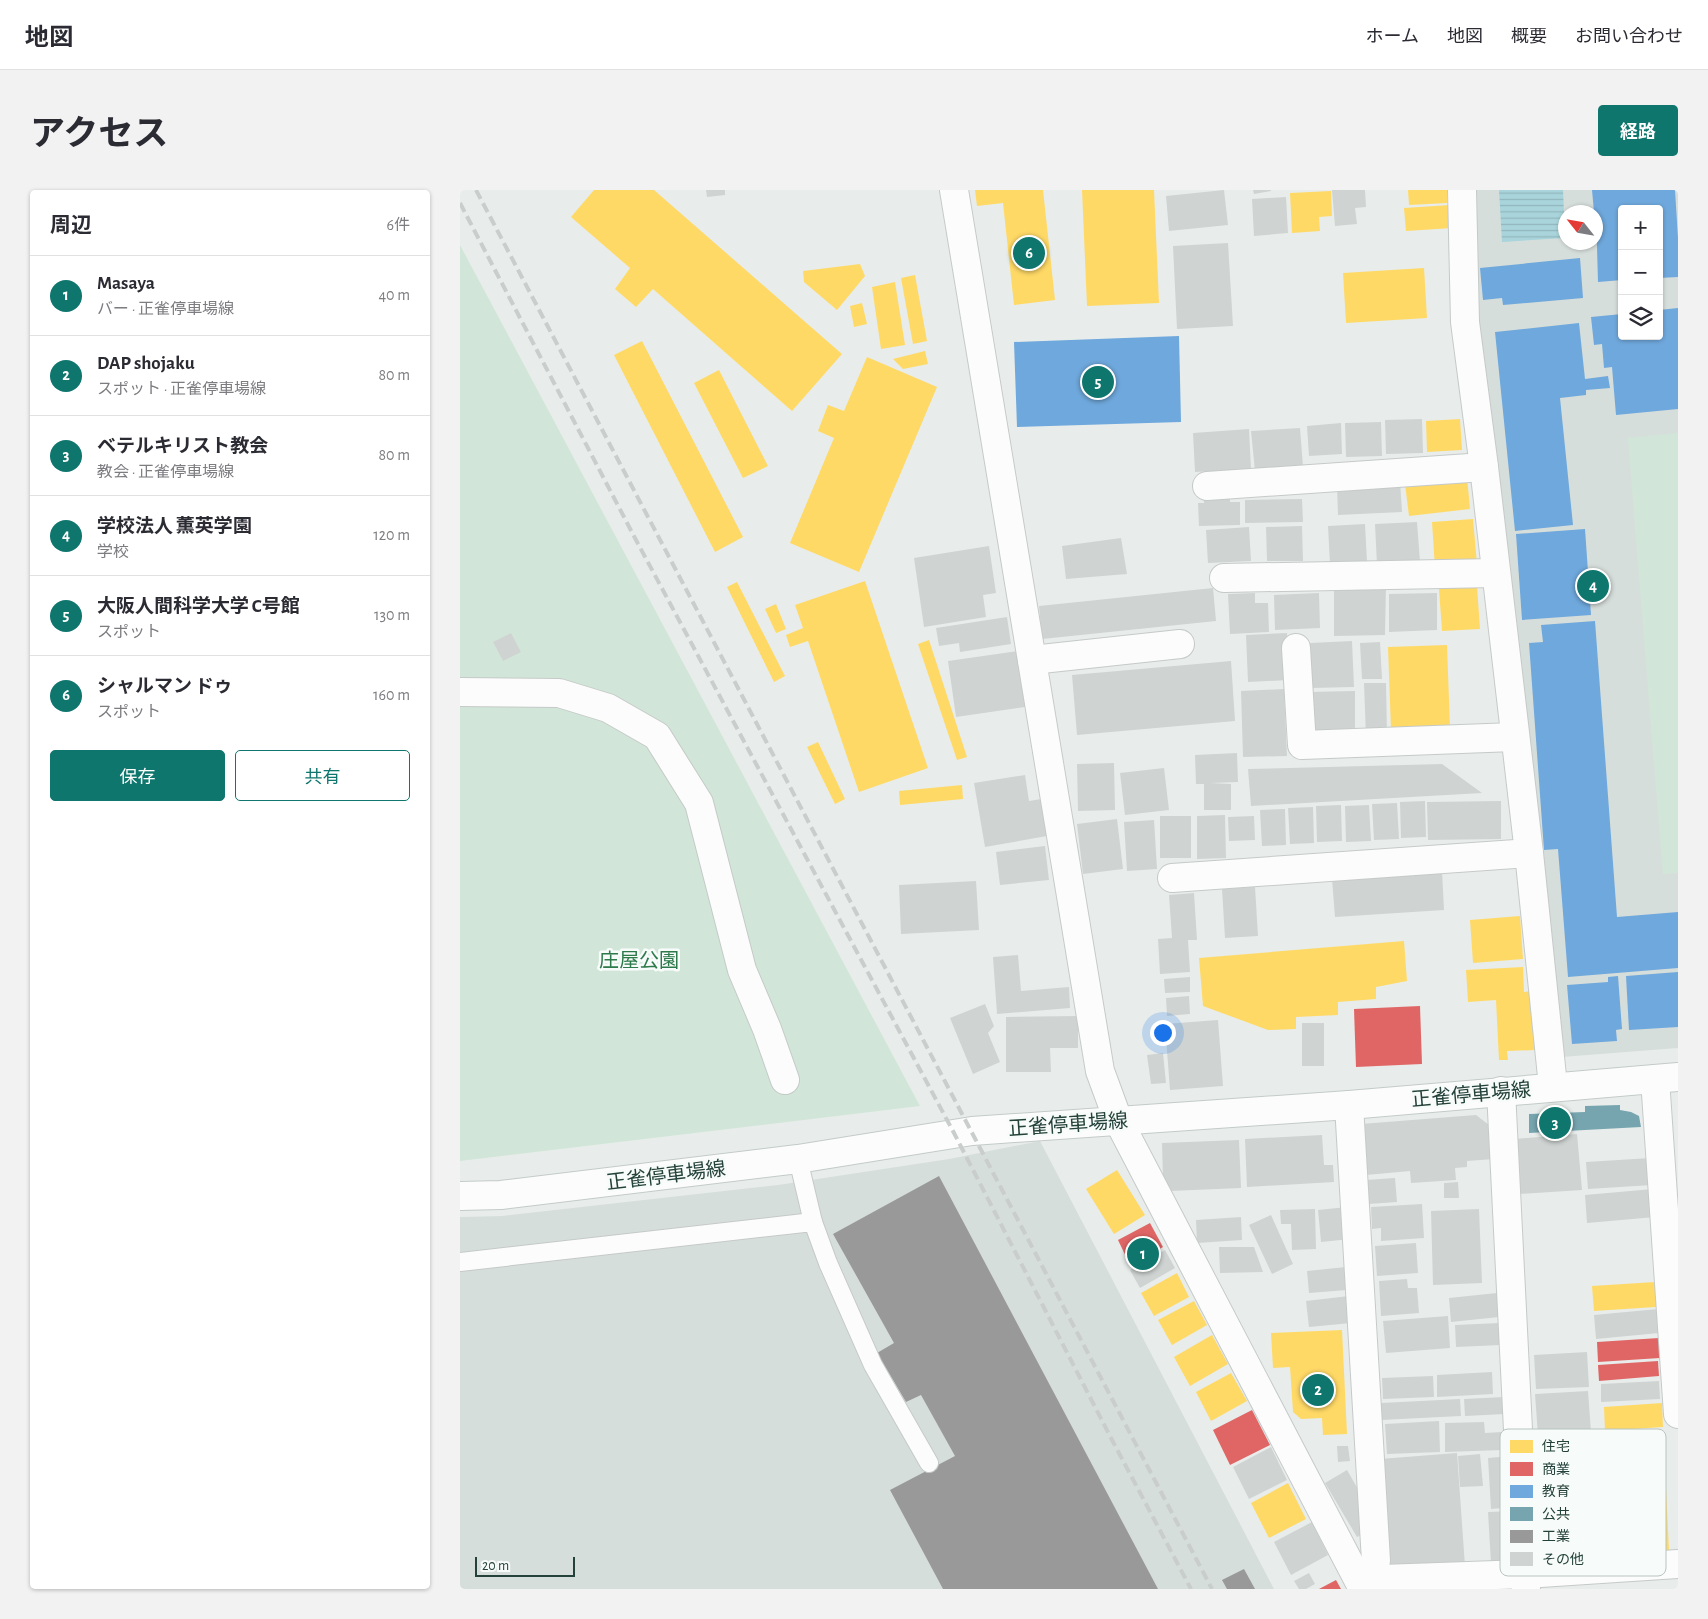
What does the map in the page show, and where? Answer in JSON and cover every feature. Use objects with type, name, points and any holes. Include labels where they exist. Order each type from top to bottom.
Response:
[{"type":"street","points":[[954,190],[1100,1071],[1118,1120],[1362,1587]]},
{"type":"street","points":[[1462,190],[1465,322],[1484,468],[1553,1086]]},
{"type":"street","points":[[1207,486],[1484,468]]},
{"type":"street","points":[[1224,578],[1496,573]]},
{"type":"street","points":[[1032,660],[1180,644]]},
{"type":"street","points":[[1296,648],[1302,746],[1514,737]]},
{"type":"street","points":[[460,692],[559,693],[608,708],[657,736],[699,803],[742,970],[767,1029],[785,1080]]},
{"type":"street","points":[[1172,878],[1528,853]]},
{"type":"street","points":[[1667,1078],[1678,1414]]},
{"type":"street","name":"正雀停車場線","points":[[460,1196],[501,1195],[798,1159],[972,1131],[1349,1105],[1553,1086],[1667,1078]]},
{"type":"street","points":[[1501,1091],[1518,1429]]},
{"type":"street","points":[[1349,1105],[1376,1561],[1362,1587]]},
{"type":"street","points":[[1362,1587],[1382,1578],[1526,1581],[1571,1576]]},
{"type":"lane","points":[[798,1159],[813,1222],[828,1263],[873,1365],[928,1463]]},
{"type":"lane","points":[[460,1262],[813,1222]]},
{"type":"shaded area","points":[[1475,190],[1678,190],[1678,1048],[1562,1057],[1477,317]]},
{"type":"shaded area","points":[[1040,1141],[1274,1589],[460,1589],[460,1217],[502,1216],[778,1185],[949,1159]]},
{"type":"green space","name":"庄屋公園","points":[[460,245],[920,1106],[460,1161]]},
{"type":"green space","points":[[1678,433],[1678,873],[1663,874],[1628,438]]},
{"type":"water","points":[[1499,190],[1563,190],[1564,205],[1558,205],[1558,238],[1502,242]]},
{"type":"building: 住宅","points":[[594,190],[654,190],[842,354],[792,411],[653,289],[636,307],[615,289],[630,268],[571,217]]},
{"type":"building: 住宅","points":[[975,190],[1043,190],[1055,300],[1014,305],[1003,203],[977,206]]},
{"type":"building: 住宅","points":[[1082,190],[1154,190],[1159,303],[1087,306]]},
{"type":"building: 住宅","points":[[1408,190],[1447,190],[1447,203],[1409,205]]},
{"type":"building: 住宅","points":[[1331,191],[1332,216],[1319,217],[1320,231],[1292,233],[1290,193]]},
{"type":"building: 住宅","points":[[1450,205],[1452,228],[1406,231],[1404,208]]},
{"type":"building: 住宅","points":[[860,264],[865,276],[837,310],[804,282],[803,271]]},
{"type":"building: 住宅","points":[[1424,268],[1427,318],[1346,323],[1343,273]]},
{"type":"building: 住宅","points":[[915,275],[927,341],[913,344],[901,278]]},
{"type":"building: 住宅","points":[[895,282],[905,345],[881,349],[872,287]]},
{"type":"building: 住宅","points":[[862,303],[867,324],[854,327],[850,306]]},
{"type":"building: 住宅","points":[[642,341],[743,537],[715,552],[614,355]]},
{"type":"building: 住宅","points":[[925,351],[928,364],[903,369],[893,359]]},
{"type":"building: 住宅","points":[[867,357],[937,387],[859,572],[790,543],[834,438],[818,431],[828,405],[844,411]]},
{"type":"building: 住宅","points":[[719,370],[768,466],[743,478],[694,383]]},
{"type":"building: 住宅","points":[[1460,419],[1462,450],[1427,452],[1426,421]]},
{"type":"building: 住宅","points":[[1467,477],[1470,509],[1409,516],[1405,484]]},
{"type":"building: 住宅","points":[[1473,519],[1477,564],[1435,568],[1432,522]]},
{"type":"building: 住宅","points":[[865,581],[928,768],[859,792],[808,641],[790,647],[786,635],[803,628],[795,605]]},
{"type":"building: 住宅","points":[[737,582],[785,676],[774,682],[727,587]]},
{"type":"building: 住宅","points":[[1477,586],[1480,629],[1442,631],[1439,589]]},
{"type":"building: 住宅","points":[[776,604],[786,629],[776,633],[765,609]]},
{"type":"building: 住宅","points":[[929,640],[967,757],[957,760],[918,644]]},
{"type":"building: 住宅","points":[[1447,645],[1450,728],[1391,730],[1388,647]]},
{"type":"building: 住宅","points":[[818,742],[845,799],[835,804],[807,747]]},
{"type":"building: 住宅","points":[[962,785],[963,799],[900,805],[899,791]]},
{"type":"building: 住宅","points":[[1520,916],[1523,959],[1473,963],[1470,920]]},
{"type":"building: 住宅","points":[[1404,941],[1407,981],[1376,987],[1376,999],[1338,1002],[1338,1015],[1296,1017],[1296,1029],[1268,1030],[1203,1006],[1199,958]]},
{"type":"building: 住宅","points":[[1523,967],[1524,992],[1531,991],[1535,1050],[1507,1051],[1508,1060],[1499,1060],[1496,1000],[1468,1002],[1466,970]]},
{"type":"building: 住宅","points":[[1117,1170],[1145,1215],[1114,1234],[1086,1189]]},
{"type":"building: 住宅","points":[[1177,1273],[1189,1297],[1154,1316],[1141,1293]]},
{"type":"building: 住宅","points":[[1655,1282],[1656,1307],[1594,1311],[1592,1286]]},
{"type":"building: 住宅","points":[[1194,1301],[1207,1325],[1172,1345],[1158,1320]]},
{"type":"building: 住宅","points":[[1342,1330],[1347,1434],[1323,1435],[1322,1418],[1301,1419],[1293,1412],[1290,1367],[1273,1368],[1271,1333]]},
{"type":"building: 住宅","points":[[1212,1335],[1228,1364],[1190,1386],[1174,1357]]},
{"type":"building: 住宅","points":[[1231,1373],[1247,1401],[1211,1421],[1196,1392]]},
{"type":"building: 住宅","points":[[1662,1403],[1663,1427],[1605,1429],[1604,1407]]},
{"type":"building: 住宅","points":[[1288,1483],[1306,1519],[1269,1538],[1251,1503]]},
{"type":"building: 住宅","points":[[1666,1488],[1669,1550],[1666,1550]]},
{"type":"building: 商業","points":[[1420,1006],[1422,1064],[1356,1067],[1354,1009]]},
{"type":"building: 商業","points":[[1150,1223],[1163,1247],[1130,1265],[1118,1240]]},
{"type":"building: 商業","points":[[1659,1338],[1660,1358],[1598,1362],[1597,1342]]},
{"type":"building: 商業","points":[[1658,1361],[1659,1376],[1599,1381],[1598,1365]]},
{"type":"building: 商業","points":[[1252,1410],[1270,1445],[1230,1465],[1213,1430]]},
{"type":"building: 商業","points":[[1336,1580],[1341,1589],[1319,1589]]},
{"type":"building: 教育","points":[[1592,190],[1675,190],[1678,277],[1663,278],[1663,205],[1618,205],[1618,280],[1598,282],[1597,250],[1603,250],[1603,205],[1593,205]]},
{"type":"building: 教育","points":[[1580,258],[1583,298],[1503,305],[1502,298],[1483,300],[1480,268]]},
{"type":"building: 教育","points":[[1678,308],[1678,409],[1616,415],[1612,367],[1604,368],[1602,344],[1594,345],[1591,317],[1618,314],[1618,340],[1663,340],[1663,310]]},
{"type":"building: 教育","points":[[1579,323],[1585,379],[1608,376],[1610,388],[1586,390],[1586,395],[1560,398],[1573,525],[1515,531],[1495,332]]},
{"type":"building: 教育","points":[[1179,336],[1181,422],[1017,427],[1014,342]]},
{"type":"building: 教育","points":[[1585,529],[1591,615],[1522,620],[1516,534]]},
{"type":"building: 教育","points":[[1595,621],[1617,917],[1678,912],[1678,968],[1568,977],[1558,849],[1544,850],[1529,643],[1543,642],[1541,625]]},
{"type":"building: 教育","points":[[1678,972],[1678,1027],[1629,1030],[1626,976]]},
{"type":"building: 教育","points":[[1618,976],[1622,1029],[1616,1030],[1617,1041],[1572,1044],[1567,985],[1608,982],[1608,977]]},
{"type":"building: 公共","points":[[1620,1105],[1620,1110],[1639,1116],[1641,1127],[1529,1133],[1529,1114],[1585,1112],[1585,1106]]},
{"type":"building: 工業","points":[[939,1176],[1158,1589],[943,1589],[890,1490],[955,1456],[921,1395],[906,1402],[877,1353],[894,1343],[833,1234]]},
{"type":"building: 工業","points":[[1244,1569],[1255,1589],[1227,1589],[1222,1580]]},
{"type":"building: その他","points":[[706,190],[725,190],[725,195],[707,197]]},
{"type":"building: その他","points":[[1224,190],[1228,225],[1169,231],[1166,196]]},
{"type":"building: その他","points":[[1253,190],[1271,190],[1271,191],[1254,194]]},
{"type":"building: その他","points":[[1332,190],[1365,190],[1366,207],[1355,208],[1357,224],[1335,226]]},
{"type":"building: その他","points":[[1286,197],[1288,233],[1254,236],[1252,199]]},
{"type":"building: その他","points":[[1228,243],[1233,326],[1177,329],[1173,246]]},
{"type":"building: その他","points":[[1422,419],[1423,453],[1386,454],[1385,420]]},
{"type":"building: その他","points":[[1381,422],[1382,456],[1346,457],[1345,423]]},
{"type":"building: その他","points":[[1341,423],[1342,454],[1309,456],[1307,426]]},
{"type":"building: その他","points":[[1300,428],[1303,467],[1255,471],[1251,431]]},
{"type":"building: その他","points":[[1249,429],[1251,469],[1195,472],[1193,433]]},
{"type":"building: その他","points":[[1400,481],[1402,512],[1338,515],[1337,485]]},
{"type":"building: その他","points":[[1230,492],[1230,502],[1240,502],[1240,525],[1199,526],[1198,503],[1204,503],[1203,493]]},
{"type":"building: その他","points":[[1302,499],[1303,522],[1245,523],[1245,500]]},
{"type":"building: その他","points":[[1417,522],[1420,562],[1377,565],[1375,524]]},
{"type":"building: その他","points":[[1365,524],[1367,562],[1330,564],[1328,526]]},
{"type":"building: その他","points":[[1302,526],[1303,561],[1267,561],[1266,527]]},
{"type":"building: その他","points":[[1249,527],[1251,561],[1208,563],[1206,530]]},
{"type":"building: その他","points":[[1121,538],[1127,574],[1066,579],[1062,546]]},
{"type":"building: その他","points":[[989,546],[996,593],[983,595],[986,617],[924,627],[914,558]]},
{"type":"building: その他","points":[[1386,585],[1385,635],[1334,636],[1334,586]]},
{"type":"building: その他","points":[[1213,588],[1216,621],[1042,639],[1039,606]]},
{"type":"building: その他","points":[[1255,593],[1255,603],[1268,603],[1269,632],[1230,634],[1228,594]]},
{"type":"building: その他","points":[[1319,593],[1320,628],[1275,630],[1274,595]]},
{"type":"building: その他","points":[[1437,593],[1437,630],[1389,632],[1389,594]]},
{"type":"building: その他","points":[[1007,617],[1011,644],[960,652],[959,643],[939,646],[936,628]]},
{"type":"building: その他","points":[[511,633],[521,652],[503,661],[493,642]]},
{"type":"building: その他","points":[[1287,633],[1289,680],[1248,682],[1246,635]]},
{"type":"building: その他","points":[[1352,641],[1354,687],[1311,688],[1310,643]]},
{"type":"building: その他","points":[[1380,642],[1382,679],[1362,679],[1360,643]]},
{"type":"building: その他","points":[[1018,651],[1025,707],[956,717],[948,661]]},
{"type":"building: その他","points":[[1231,661],[1235,721],[1077,735],[1072,675]]},
{"type":"building: その他","points":[[1364,683],[1386,683],[1387,736],[1366,737]]},
{"type":"building: その他","points":[[1284,689],[1287,756],[1243,757],[1241,691]]},
{"type":"building: その他","points":[[1355,691],[1355,737],[1307,737],[1307,692]]},
{"type":"building: その他","points":[[1237,753],[1238,782],[1210,783],[1231,784],[1231,810],[1204,810],[1204,784],[1196,784],[1195,755]]},
{"type":"building: その他","points":[[1114,763],[1115,810],[1078,811],[1077,764]]},
{"type":"building: その他","points":[[1442,764],[1482,793],[1251,806],[1248,769]]},
{"type":"building: その他","points":[[1164,768],[1169,810],[1125,815],[1120,773]]},
{"type":"building: その他","points":[[1025,775],[1029,801],[1041,799],[1047,836],[985,847],[974,783]]},
{"type":"building: その他","points":[[1425,801],[1426,837],[1401,838],[1400,802]]},
{"type":"building: その他","points":[[1501,801],[1501,839],[1428,840],[1427,802]]},
{"type":"building: その他","points":[[1397,803],[1399,839],[1374,840],[1372,804]]},
{"type":"building: その他","points":[[1341,805],[1342,841],[1317,842],[1316,806]]},
{"type":"building: その他","points":[[1369,805],[1371,841],[1346,842],[1345,806]]},
{"type":"building: その他","points":[[1313,807],[1314,843],[1290,844],[1288,808]]},
{"type":"building: その他","points":[[1285,809],[1286,845],[1262,846],[1260,810]]},
{"type":"building: その他","points":[[1225,815],[1226,858],[1197,859],[1197,816]]},
{"type":"building: その他","points":[[1160,816],[1191,816],[1191,858],[1160,858]]},
{"type":"building: その他","points":[[1254,816],[1255,840],[1229,841],[1228,817]]},
{"type":"building: その他","points":[[1117,819],[1123,869],[1083,874],[1077,824]]},
{"type":"building: その他","points":[[1154,820],[1157,869],[1127,871],[1124,822]]},
{"type":"building: その他","points":[[1045,846],[1049,880],[1000,885],[996,852]]},
{"type":"building: その他","points":[[1442,871],[1444,910],[1335,917],[1332,879]]},
{"type":"building: その他","points":[[976,881],[979,930],[901,934],[899,885]]},
{"type":"building: その他","points":[[1255,887],[1258,936],[1225,938],[1222,889]]},
{"type":"building: その他","points":[[1194,893],[1197,940],[1188,940],[1190,972],[1160,974],[1158,939],[1172,938],[1169,895]]},
{"type":"building: その他","points":[[1018,955],[1021,991],[1069,987],[1070,1008],[997,1014],[993,957]]},
{"type":"building: その他","points":[[1190,977],[1190,992],[1165,993],[1164,979]]},
{"type":"building: その他","points":[[1189,996],[1190,1014],[1167,1016],[1166,998]]},
{"type":"building: その他","points":[[985,1004],[994,1026],[988,1033],[1000,1062],[973,1074],[950,1018]]},
{"type":"building: その他","points":[[1078,1016],[1078,1048],[1050,1048],[1051,1072],[1006,1072],[1006,1017]]},
{"type":"building: その他","points":[[1218,1020],[1223,1086],[1170,1090],[1165,1024]]},
{"type":"building: その他","points":[[1302,1023],[1324,1023],[1324,1066],[1302,1066]]},
{"type":"building: その他","points":[[1163,1053],[1166,1083],[1151,1084],[1147,1055]]},
{"type":"building: その他","points":[[1476,1115],[1493,1128],[1494,1159],[1467,1161],[1467,1167],[1455,1168],[1456,1180],[1411,1183],[1410,1171],[1366,1175],[1361,1124]]},
{"type":"building: その他","points":[[1577,1134],[1582,1190],[1519,1194],[1515,1139]]},
{"type":"building: その他","points":[[1322,1135],[1324,1165],[1333,1165],[1334,1182],[1247,1187],[1245,1139]]},
{"type":"building: その他","points":[[1239,1140],[1241,1188],[1170,1191],[1163,1180],[1162,1143]]},
{"type":"building: その他","points":[[1651,1158],[1652,1185],[1588,1189],[1586,1162]]},
{"type":"building: その他","points":[[1395,1178],[1397,1202],[1368,1204],[1366,1180]]},
{"type":"building: その他","points":[[1458,1182],[1459,1198],[1444,1198],[1444,1183]]},
{"type":"building: その他","points":[[1653,1189],[1655,1217],[1587,1223],[1585,1195]]},
{"type":"building: その他","points":[[1422,1204],[1424,1238],[1381,1241],[1381,1228],[1372,1229],[1371,1207]]},
{"type":"building: その他","points":[[1347,1207],[1350,1239],[1321,1242],[1318,1210]]},
{"type":"building: その他","points":[[1315,1209],[1316,1249],[1292,1250],[1291,1224],[1281,1224],[1280,1210]]},
{"type":"building: その他","points":[[1479,1209],[1482,1283],[1433,1285],[1431,1211]]},
{"type":"building: その他","points":[[1271,1215],[1293,1264],[1272,1274],[1249,1225]]},
{"type":"building: その他","points":[[1241,1217],[1242,1240],[1197,1243],[1196,1220]]},
{"type":"building: その他","points":[[1416,1243],[1418,1273],[1377,1276],[1375,1246]]},
{"type":"building: その他","points":[[1219,1247],[1254,1247],[1263,1272],[1220,1273]]},
{"type":"building: その他","points":[[1165,1250],[1175,1268],[1140,1288],[1130,1270]]},
{"type":"building: その他","points":[[1346,1267],[1347,1290],[1309,1293],[1307,1271]]},
{"type":"building: その他","points":[[1407,1279],[1408,1288],[1417,1288],[1419,1313],[1381,1316],[1379,1281]]},
{"type":"building: その他","points":[[1497,1293],[1499,1317],[1451,1322],[1449,1298]]},
{"type":"building: その他","points":[[1349,1296],[1351,1323],[1309,1327],[1306,1301]]},
{"type":"building: その他","points":[[1658,1309],[1659,1333],[1596,1339],[1594,1315]]},
{"type":"building: その他","points":[[1448,1316],[1450,1348],[1386,1353],[1383,1321]]},
{"type":"building: その他","points":[[1500,1323],[1501,1345],[1456,1347],[1455,1325]]},
{"type":"building: その他","points":[[1587,1352],[1589,1387],[1536,1389],[1534,1355]]},
{"type":"building: その他","points":[[1492,1372],[1493,1394],[1437,1397],[1437,1375]]},
{"type":"building: その他","points":[[1433,1376],[1434,1397],[1383,1399],[1382,1378]]},
{"type":"building: その他","points":[[1659,1381],[1660,1399],[1601,1402],[1601,1384]]},
{"type":"building: その他","points":[[1588,1391],[1591,1429],[1538,1429],[1535,1394]]},
{"type":"building: その他","points":[[1504,1397],[1505,1414],[1465,1416],[1464,1399]]},
{"type":"building: その他","points":[[1460,1399],[1461,1416],[1381,1420],[1381,1403]]},
{"type":"building: その他","points":[[1439,1421],[1440,1452],[1387,1454],[1385,1424]]},
{"type":"building: その他","points":[[1484,1422],[1485,1433],[1500,1432],[1500,1450],[1445,1452],[1445,1423]]},
{"type":"building: その他","points":[[1337,1446],[1348,1446],[1350,1461],[1338,1462]]},
{"type":"building: その他","points":[[1271,1447],[1287,1480],[1249,1499],[1233,1467]]},
{"type":"building: その他","points":[[1457,1453],[1465,1566],[1388,1565],[1380,1459]]},
{"type":"building: その他","points":[[1480,1454],[1483,1486],[1460,1487],[1458,1456]]},
{"type":"building: その他","points":[[1500,1457],[1500,1508],[1491,1509],[1488,1458]]},
{"type":"building: その他","points":[[1347,1470],[1363,1498],[1365,1533],[1357,1537],[1325,1483]]},
{"type":"building: その他","points":[[1488,1512],[1500,1512],[1500,1563],[1491,1563]]},
{"type":"building: その他","points":[[1312,1522],[1328,1555],[1291,1575],[1274,1542]]},
{"type":"building: その他","points":[[1309,1573],[1315,1584],[1306,1589],[1299,1589],[1294,1581]]},
{"type":"railway","points":[[476,190],[1212,1589]]},
{"type":"railway","points":[[460,203],[636,540],[954,1133],[1191,1589]]},
{"type":"place","name":"シャルマン ドゥ","points":[[1029,253]]},
{"type":"place","name":"大阪人間科学大学 C号館","points":[[1098,382]]},
{"type":"place","name":"学校法人 薫英学園","points":[[1593,586]]},
{"type":"place","name":"ベテルキリスト教会","points":[[1555,1123]]},
{"type":"place","name":"Masaya","points":[[1143,1254]]},
{"type":"place","name":"DAP shojaku","points":[[1318,1390]]}]
